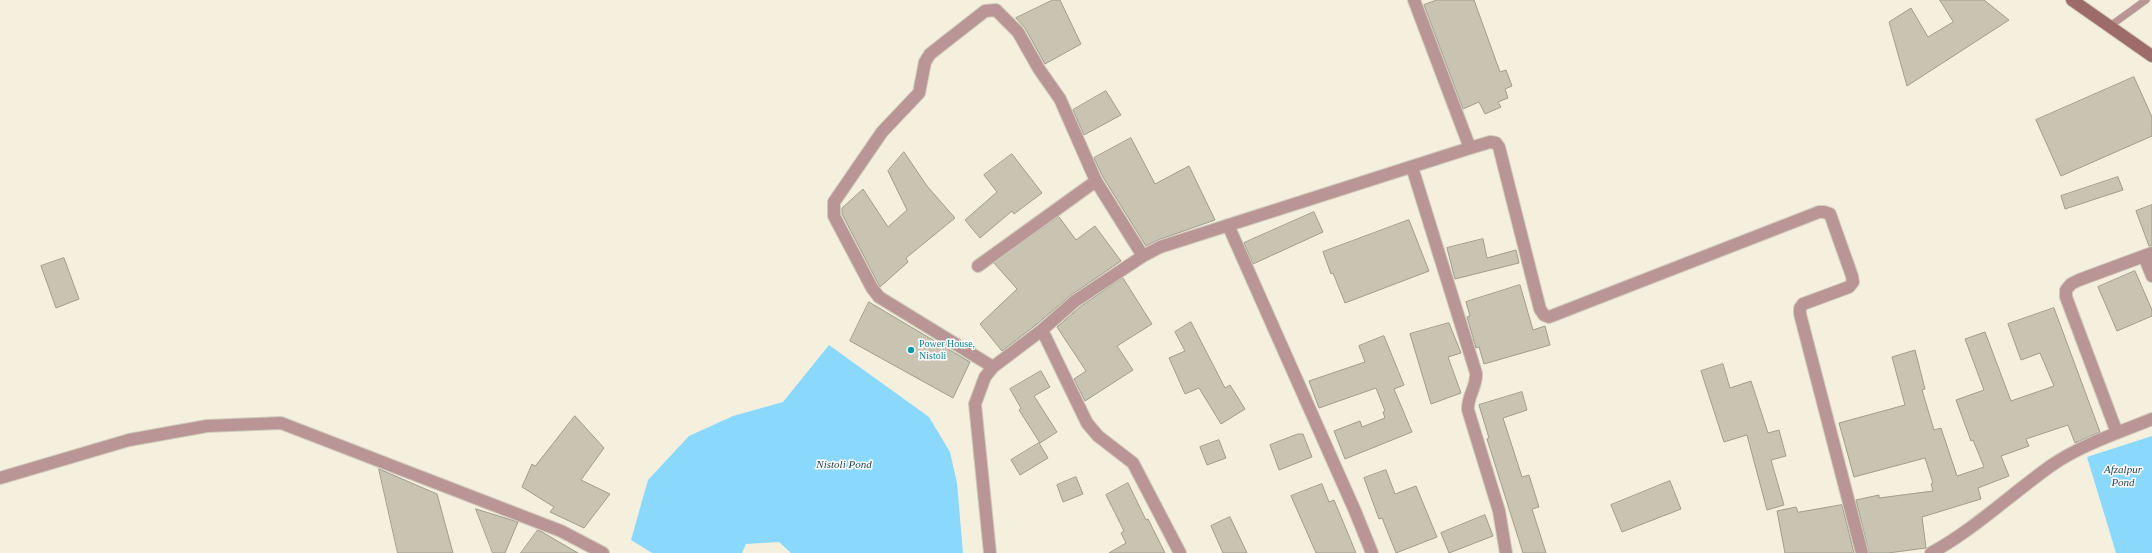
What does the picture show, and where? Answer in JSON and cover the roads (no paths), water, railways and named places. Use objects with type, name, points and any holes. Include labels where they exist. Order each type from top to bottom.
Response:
[{"type":"street","points":[[2072,0],[2152,56]]},
{"type":"street","points":[[1416,1],[1470,148]]},
{"type":"street","points":[[993,367],[879,298],[872,288],[834,216],[833,209],[837,198],[882,132],[919,93],[925,62],[930,54],[985,11],[991,9],[996,10],[1003,15],[1018,32],[1039,69],[1054,89],[1096,181],[1143,256]]},
{"type":"street","points":[[990,553],[975,404],[982,384],[993,367],[1042,330],[1075,301],[1143,256],[1160,247],[1490,142],[1496,143],[1499,147],[1540,309],[1544,315],[1549,317],[1819,212],[1830,214],[1852,276],[1852,282],[1849,287],[1803,304],[1800,308],[1800,314],[1862,553]]},
{"type":"street","points":[[1412,166],[1476,373],[1477,380],[1468,402],[1468,410],[1499,511],[1506,553]]},
{"type":"street","points":[[978,266],[1096,181]]},
{"type":"street","points":[[1228,225],[1352,504],[1372,553]]},
{"type":"street","points":[[2117,433],[2066,297],[2066,290],[2071,284],[2079,280],[2148,254],[2152,276]]},
{"type":"street","points":[[1042,330],[1087,423],[1098,436],[1133,463],[1180,553]]},
{"type":"street","points":[[1931,553],[1966,532],[2053,465],[2088,444],[2152,420]]},
{"type":"street","points":[[0,478],[128,440],[207,426],[281,423],[561,531],[603,553]]},
{"type":"lane","points":[[2110,26],[2146,0]]},
{"type":"water","name":"Nistoli Pond","points":[[829,345],[929,417],[950,452],[957,483],[963,553],[791,553],[779,542],[746,544],[742,553],[652,553],[631,540],[648,480],[689,436],[733,416],[783,402]]},
{"type":"water","name":"Afzalpur Pond","points":[[2152,436],[2152,553],[2116,553],[2087,457]]},
{"type":"place","name":"Power House, Nistoli","points":[[911,350]]}]
